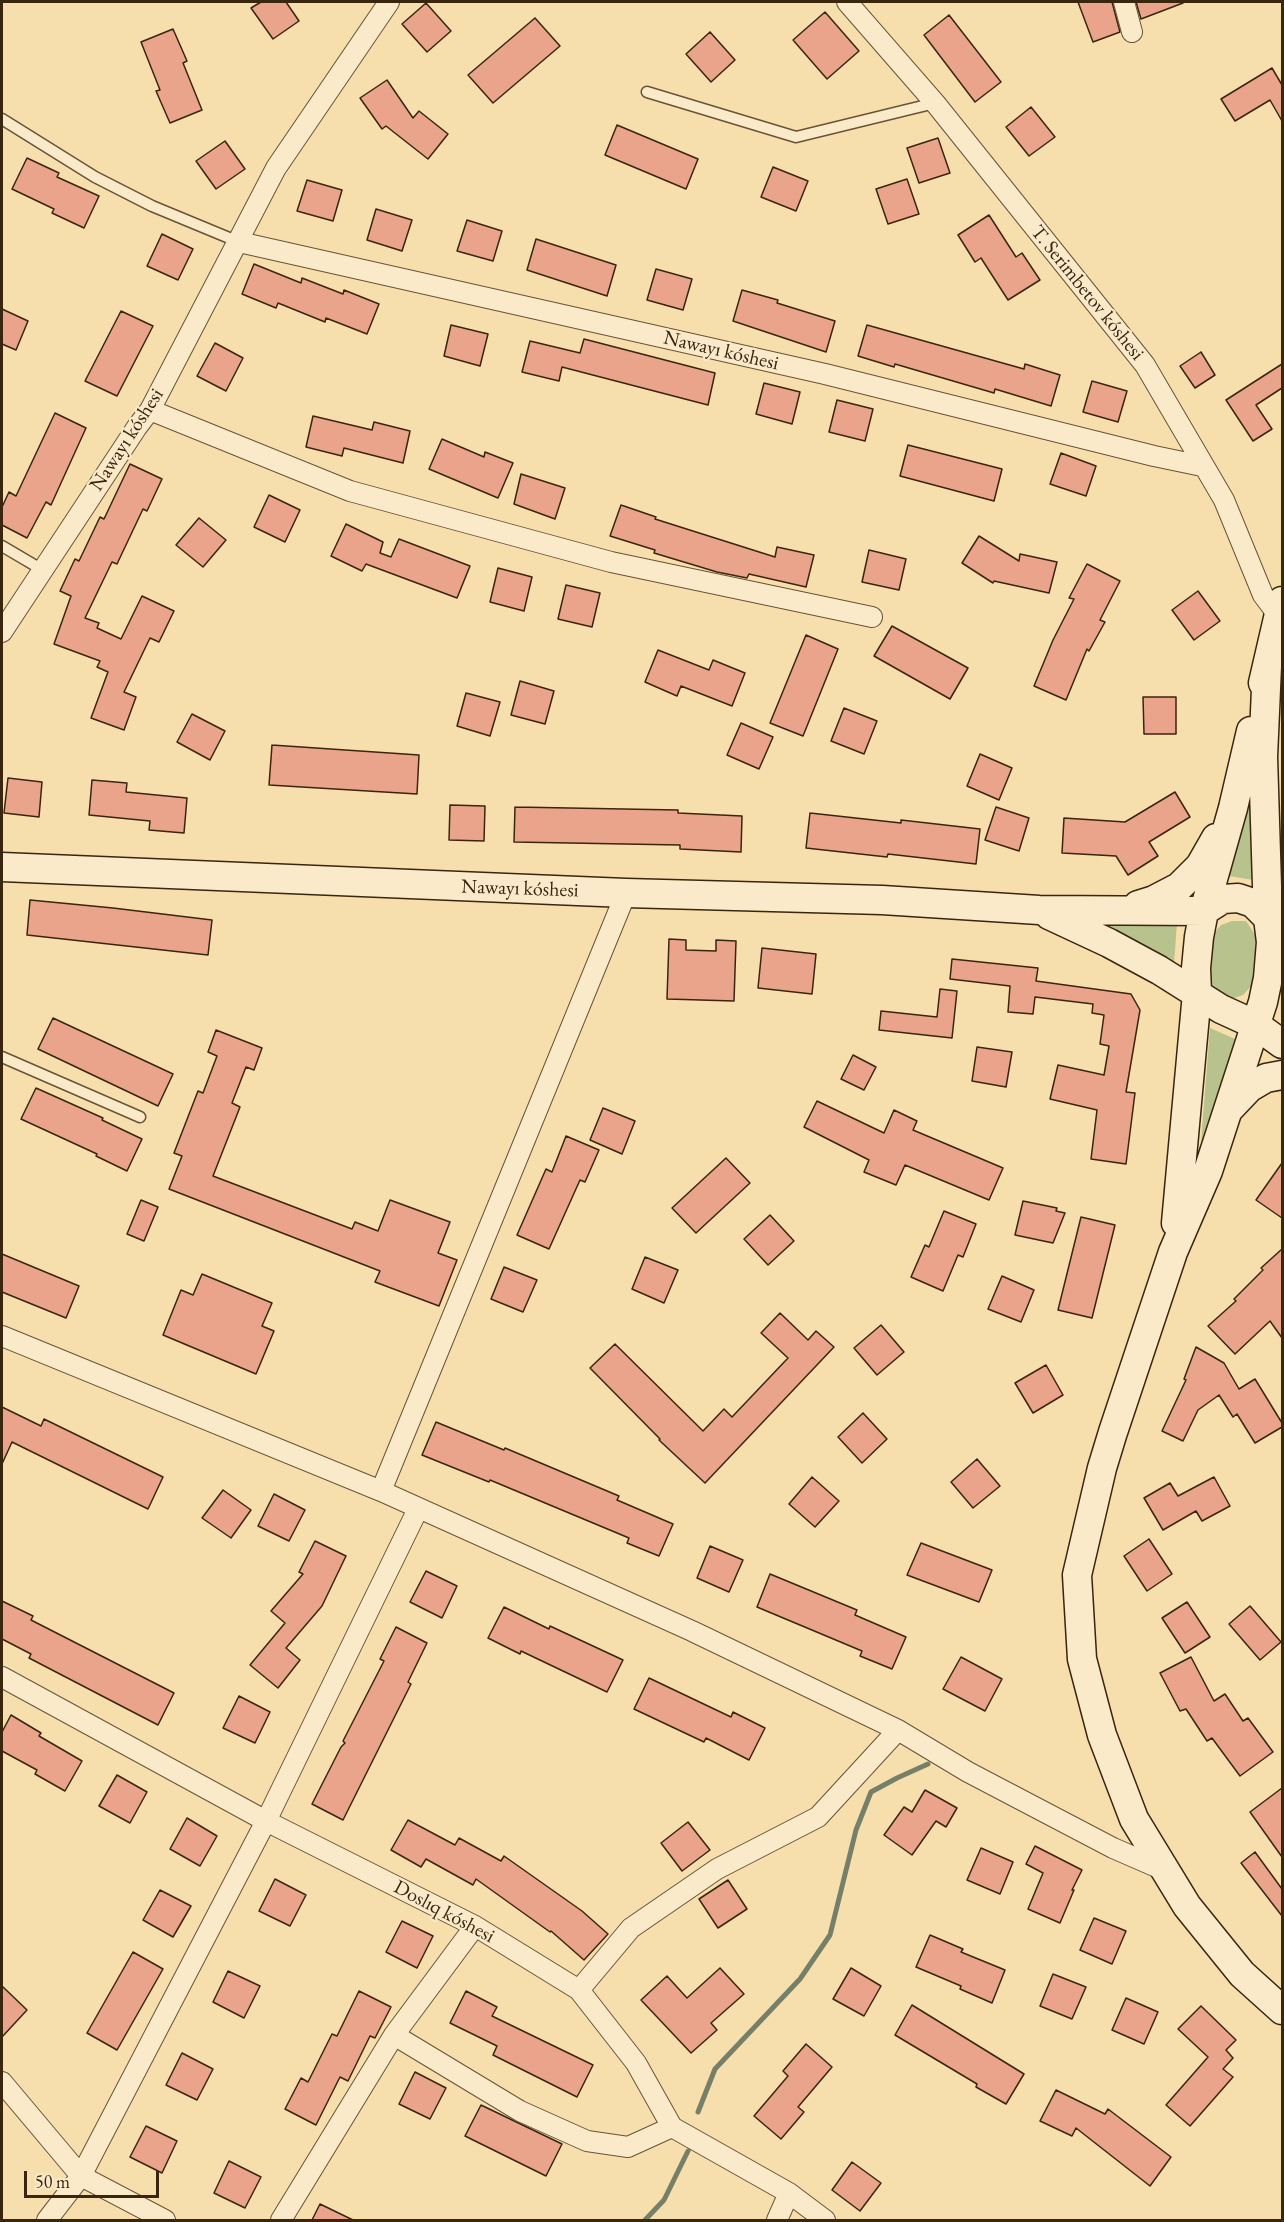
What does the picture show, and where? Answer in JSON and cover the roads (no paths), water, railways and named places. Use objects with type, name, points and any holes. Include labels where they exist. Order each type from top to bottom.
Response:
[{"type":"main road","points":[[1173,1252],[1197,993],[1196,968],[1204,911],[1233,808],[1280,608]]},
{"type":"main road","points":[[1267,666],[1263,757],[1270,930],[1268,978],[1256,1025],[1208,1171],[1173,1252],[1102,1468],[1077,1575],[1082,1659],[1102,1735],[1134,1820],[1188,1906],[1242,1974],[1282,2010]]},
{"type":"main road","points":[[1113,911],[1154,900],[1179,887],[1200,866],[1233,808]]},
{"type":"main road","name":"Nawayı kóshesi","points":[[2,867],[626,893],[882,900],[1039,910],[1204,911]]},
{"type":"main road","points":[[1204,911],[1222,899],[1238,898],[1253,903],[1270,930],[1282,987]]},
{"type":"main road","points":[[1039,910],[1109,943],[1197,993],[1221,1010],[1256,1025],[1282,1044]]},
{"type":"main road","points":[[1227,1112],[1249,1088],[1266,1078],[1282,1075]]},
{"type":"street","name":"Nawayı kóshesi","points":[[2,632],[41,569],[150,410],[276,168],[389,2]]},
{"type":"street","name":"T. Serimbetov kóshesi","points":[[847,2],[935,104],[1145,365],[1202,466],[1224,500],[1263,595],[1280,608]]},
{"type":"street","points":[[1124,2],[1132,32]]},
{"type":"street","name":"Nawayı kóshesi","points":[[239,242],[813,372],[1202,466]]},
{"type":"street","points":[[150,410],[350,491],[611,561],[872,617]]},
{"type":"street","points":[[381,1491],[626,893]]},
{"type":"street","points":[[2,1336],[381,1491],[692,1631],[898,1730],[968,1772],[1113,1848],[1166,1871]]},
{"type":"street","points":[[47,2220],[81,2176],[266,1821],[418,1509]]},
{"type":"street","name":"Doslıq kóshesi","points":[[2,1677],[266,1821],[475,1926],[579,1990],[636,2063],[672,2127]]},
{"type":"street","points":[[579,1990],[631,1928],[717,1869],[818,1817],[898,1730]]},
{"type":"street","points":[[281,2220],[394,2034],[475,1926]]},
{"type":"street","points":[[394,2034],[520,2111],[587,2141],[628,2147],[672,2127],[789,2193],[825,2220]]},
{"type":"street","points":[[2,2082],[81,2176],[165,2220]]},
{"type":"street","points":[[777,2220],[789,2193]]},
{"type":"lane","points":[[647,92],[795,137],[935,104]]},
{"type":"lane","points":[[2,119],[95,177],[152,206],[239,242]]},
{"type":"lane","points":[[2,546],[41,569]]},
{"type":"lane","points":[[2,1058],[140,1117]]},
{"type":"waterway","points":[[698,2112],[715,2069],[800,1979],[830,1935],[856,1830],[871,1792],[928,1764]]},
{"type":"waterway","points":[[645,2220],[664,2200],[688,2151]]}]
